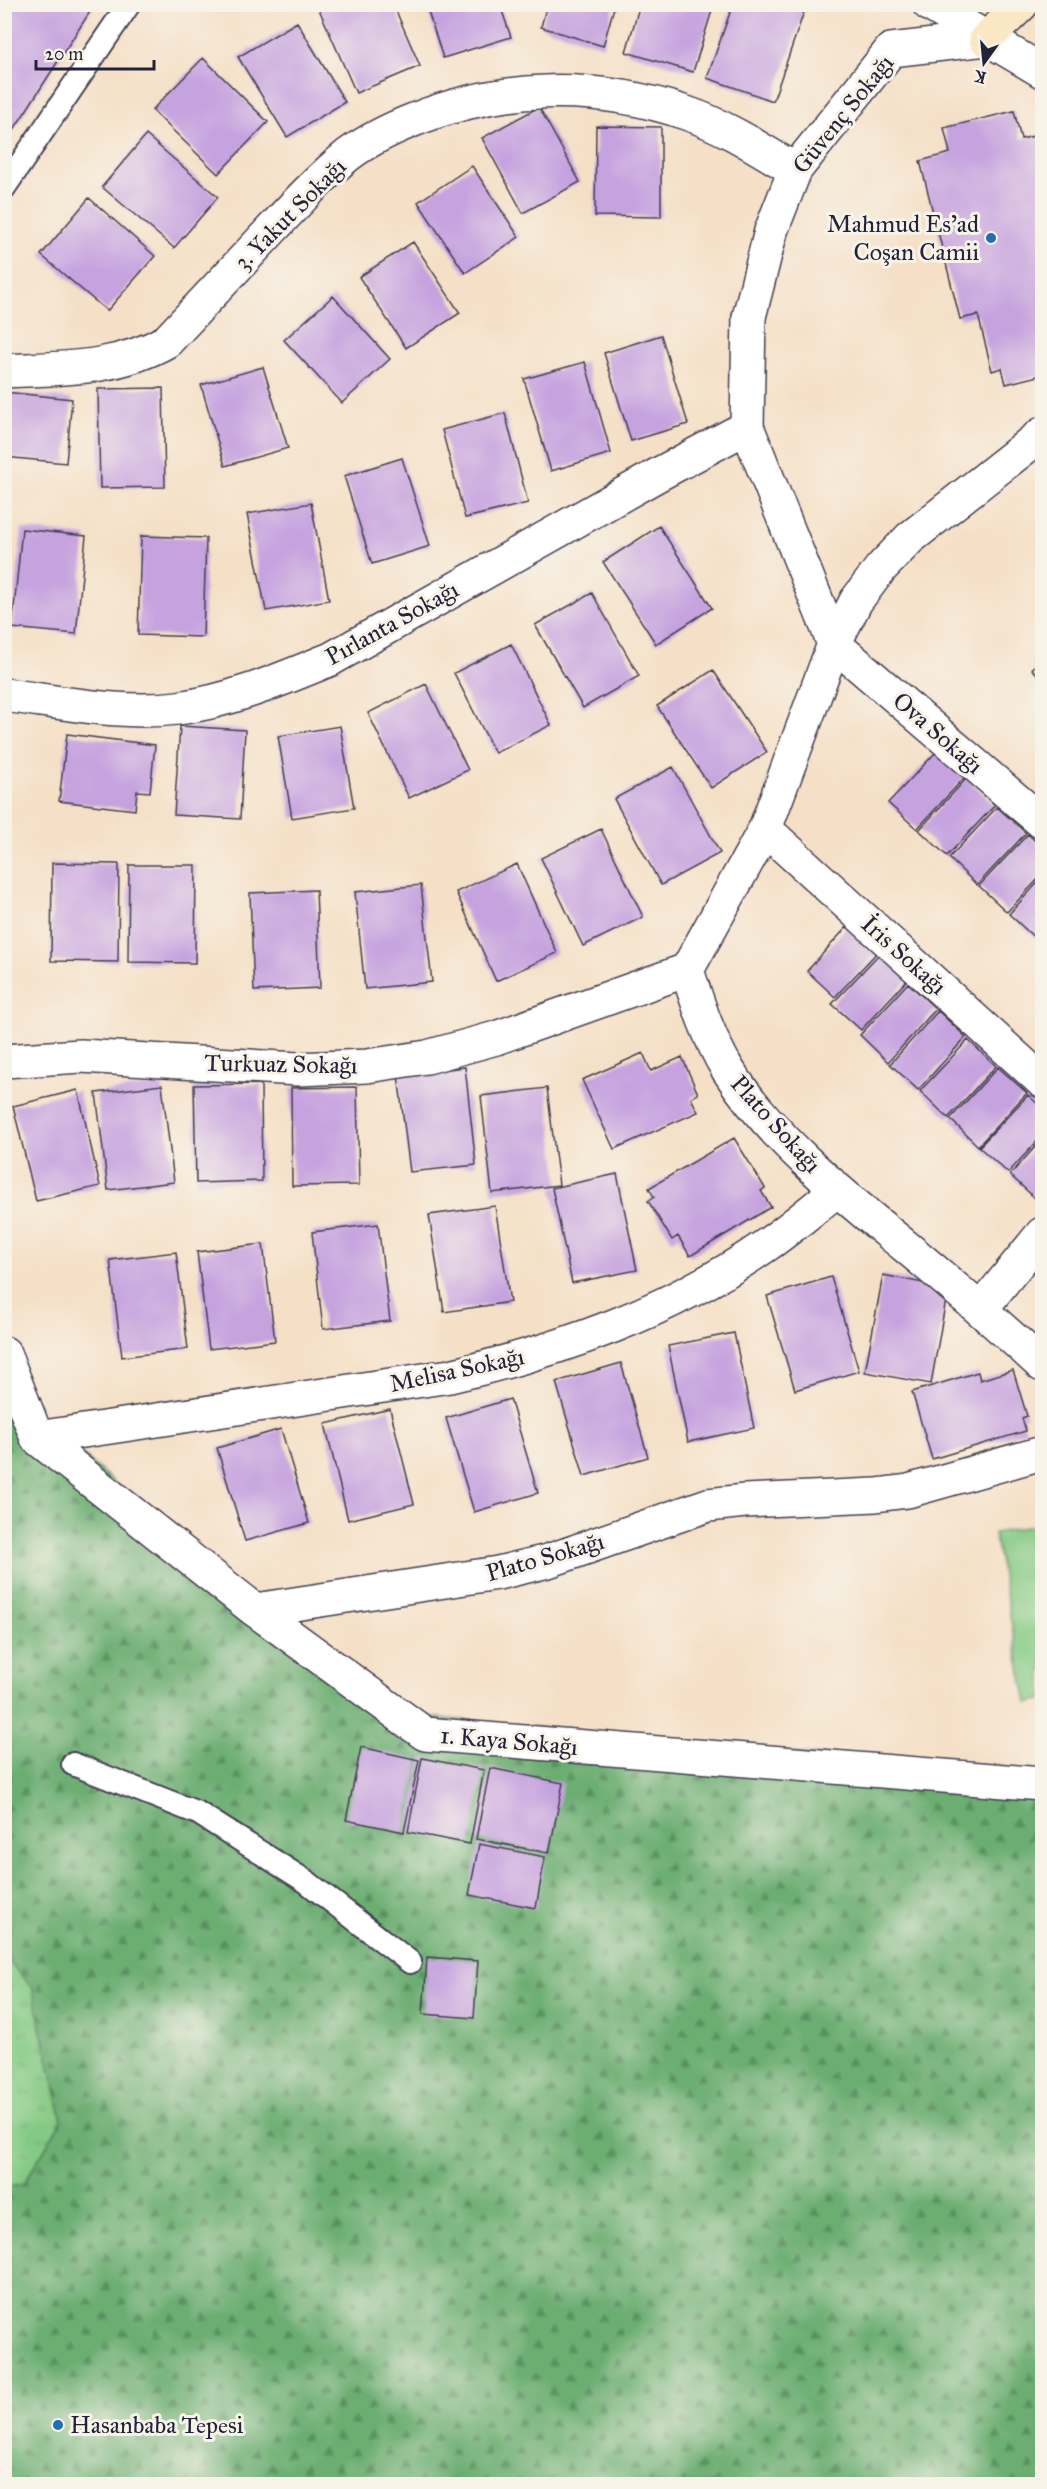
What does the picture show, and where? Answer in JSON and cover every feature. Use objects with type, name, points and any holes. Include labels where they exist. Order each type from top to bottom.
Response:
[{"type":"main road","points":[[986,39],[1022,4]]},
{"type":"street","points":[[929,4],[1042,71]]},
{"type":"street","name":"Güvenç Sokağı","points":[[834,644],[747,427],[749,317],[771,231],[795,170],[891,50],[986,39]]},
{"type":"street","name":"3. Yakut Sokağı","points":[[4,371],[93,366],[121,361],[146,353],[167,340],[306,193],[350,154],[394,128],[449,106],[515,92],[569,90],[623,96],[688,113],[740,137],[795,170]]},
{"type":"street","name":"Pırlanta Sokağı","points":[[4,694],[118,709],[177,708],[230,698],[278,681],[331,659],[649,479],[747,427]]},
{"type":"street","points":[[687,970],[765,829],[834,644],[856,601],[881,568],[910,538],[1042,434]]},
{"type":"street","name":"Ova Sokağı","points":[[834,644],[1042,822]]},
{"type":"street","name":"İris Sokağı","points":[[765,829],[1042,1081]]},
{"type":"street","name":"Turkuaz Sokağı","points":[[4,1061],[81,1056],[298,1069],[367,1066],[427,1057],[496,1038],[687,970]]},
{"type":"street","name":"Plato Sokağı","points":[[687,970],[703,1020],[728,1069],[753,1105],[837,1191],[981,1309],[1042,1365]]},
{"type":"street","name":"Melisa Sokağı","points":[[37,1438],[450,1376],[517,1360],[578,1341],[658,1307],[713,1278],[764,1246],[837,1191]]},
{"type":"street","points":[[981,1309],[1042,1234]]},
{"type":"street","points":[[4,1353],[37,1438]]},
{"type":"street","name":"1. Kaya Sokağı","points":[[37,1438],[255,1610],[425,1734],[1042,1784]]},
{"type":"street","name":"Plato Sokağı","points":[[255,1610],[498,1573],[548,1561],[708,1505],[908,1491],[1042,1453]]},
{"type":"lane","points":[[4,188],[129,4]]},
{"type":"lane","points":[[73,1764],[198,1813],[307,1882],[410,1962]]},
{"type":"green space","points":[[4,1385],[372,1711],[1042,1778],[1042,2484],[5,2484],[5,2187],[23,2185],[62,2120],[32,1986],[5,1958]]},
{"type":"green space","points":[[1042,1524],[1042,1700],[1027,1703],[994,1533]]},
{"type":"green space","points":[[4,1958],[32,1986],[62,2120],[23,2185],[5,2187]]},
{"type":"building","points":[[4,4],[95,4],[4,145]]},
{"type":"building","points":[[325,4],[393,4],[420,66],[356,93],[318,7]]},
{"type":"building","points":[[547,4],[615,4],[603,46],[541,27]]},
{"type":"building","points":[[640,4],[714,4],[693,72],[626,52]]},
{"type":"building","points":[[733,4],[793,4],[805,9],[773,101],[707,78]]},
{"type":"building","points":[[426,5],[500,5],[511,37],[443,58]]},
{"type":"building","points":[[297,22],[345,102],[287,137],[238,57]]},
{"type":"building","points":[[203,58],[268,122],[218,174],[152,110]]},
{"type":"building","points":[[539,107],[580,182],[523,213],[482,138]]},
{"type":"building","name":"Mahmud Es'ad Coşan Camii","points":[[1014,111],[1021,139],[1042,134],[1042,375],[1006,384],[1002,368],[992,371],[978,315],[960,319],[920,161],[950,153],[944,128]]},
{"type":"building","points":[[596,126],[661,127],[661,217],[595,216]]},
{"type":"building","points":[[146,135],[218,197],[174,248],[102,187]]},
{"type":"building","points":[[472,166],[519,237],[465,273],[418,202]]},
{"type":"building","points":[[89,198],[155,256],[107,311],[41,255]]},
{"type":"building","points":[[413,242],[460,313],[406,348],[359,277]]},
{"type":"building","points":[[333,296],[390,359],[342,403],[284,340]]},
{"type":"building","points":[[661,335],[688,424],[631,441],[604,353]]},
{"type":"building","points":[[585,362],[611,453],[551,471],[524,379]]},
{"type":"building","points":[[263,367],[288,448],[225,466],[201,385]]},
{"type":"building","points":[[163,388],[165,487],[100,488],[98,389]]},
{"type":"building","points":[[4,392],[72,399],[66,463],[4,457]]},
{"type":"building","points":[[505,413],[528,503],[465,518],[442,430]]},
{"type":"building","points":[[402,458],[430,546],[372,564],[344,476]]},
{"type":"building","points":[[311,503],[329,600],[266,611],[247,514]]},
{"type":"building","points":[[659,526],[712,608],[656,644],[603,562]]},
{"type":"building","points":[[22,529],[86,536],[76,634],[12,628]]},
{"type":"building","points":[[141,536],[206,538],[203,637],[138,635]]},
{"type":"building","points":[[592,593],[639,676],[583,708],[535,625]]},
{"type":"building","points":[[511,644],[551,725],[495,753],[454,673]]},
{"type":"building","points":[[1042,657],[1042,679],[1032,669]]},
{"type":"building","points":[[713,670],[767,752],[711,788],[657,706]]},
{"type":"building","points":[[426,684],[468,770],[409,798],[368,713]]},
{"type":"building","points":[[4,726],[10,727],[6,757],[4,757]]},
{"type":"building","points":[[180,726],[245,730],[240,819],[174,815]]},
{"type":"building","points":[[340,726],[354,808],[292,818],[278,736]]},
{"type":"building","points":[[67,734],[155,745],[150,792],[137,791],[135,810],[59,801]]},
{"type":"building","points":[[937,751],[965,777],[917,829],[888,803]]},
{"type":"building","points":[[673,767],[720,853],[661,885],[614,799]]},
{"type":"building","points":[[967,778],[995,805],[947,856],[919,830]]},
{"type":"building","points":[[997,807],[1026,833],[977,885],[949,858]]},
{"type":"building","points":[[601,829],[643,917],[583,946],[541,858]]},
{"type":"building","points":[[1028,834],[1042,848],[1042,875],[1007,912],[979,886]]},
{"type":"building","points":[[52,863],[119,864],[118,962],[51,961]]},
{"type":"building","points":[[517,864],[557,953],[496,981],[456,892]]},
{"type":"building","points":[[129,865],[196,865],[195,963],[128,962]]},
{"type":"building","points":[[1042,878],[1042,935],[1038,941],[1009,914]]},
{"type":"building","points":[[421,885],[432,982],[365,989],[355,892]]},
{"type":"building","points":[[316,890],[320,988],[254,991],[250,893]]},
{"type":"building","points":[[855,918],[884,945],[835,997],[807,971]]},
{"type":"building","points":[[881,952],[909,978],[861,1030],[832,1004]]},
{"type":"building","points":[[908,983],[936,1009],[888,1062],[860,1035]]},
{"type":"building","points":[[938,1011],[966,1037],[918,1090],[890,1064]]},
{"type":"building","points":[[968,1040],[996,1066],[948,1118],[920,1091]]},
{"type":"building","points":[[643,1053],[651,1071],[682,1057],[698,1094],[691,1098],[698,1112],[614,1149],[582,1080]]},
{"type":"building","points":[[465,1067],[476,1165],[410,1172],[398,1075]]},
{"type":"building","points":[[998,1067],[1027,1093],[978,1146],[950,1119]]},
{"type":"building","points":[[261,1084],[262,1181],[196,1183],[194,1085]]},
{"type":"building","points":[[162,1085],[174,1182],[108,1190],[96,1093]]},
{"type":"building","points":[[357,1087],[359,1185],[292,1186],[291,1088]]},
{"type":"building","points":[[547,1088],[559,1185],[492,1193],[481,1096]]},
{"type":"building","points":[[78,1090],[100,1186],[36,1201],[13,1106]]},
{"type":"building","points":[[1028,1095],[1042,1108],[1042,1136],[1008,1173],[979,1147]]},
{"type":"building","points":[[734,1138],[765,1188],[761,1191],[771,1207],[690,1256],[678,1236],[672,1240],[648,1201],[654,1197],[649,1188]]},
{"type":"building","points":[[1042,1139],[1042,1196],[1038,1201],[1010,1175]]},
{"type":"building","points":[[617,1174],[637,1270],[572,1283],[552,1188]]},
{"type":"building","points":[[495,1206],[510,1302],[444,1312],[429,1215]]},
{"type":"building","points":[[378,1224],[390,1321],[323,1329],[312,1232]]},
{"type":"building","points":[[263,1244],[275,1341],[209,1349],[197,1252]]},
{"type":"building","points":[[176,1252],[188,1349],[122,1357],[110,1260]]},
{"type":"building","points":[[883,1275],[948,1288],[931,1384],[865,1372]]},
{"type":"building","points":[[831,1277],[859,1371],[795,1390],[767,1296]]},
{"type":"building","points":[[734,1333],[754,1428],[688,1442],[668,1346]]},
{"type":"building","points":[[621,1363],[648,1457],[584,1476],[556,1382]]},
{"type":"building","points":[[1013,1370],[1027,1416],[1022,1418],[1026,1431],[932,1459],[912,1392],[978,1372],[980,1380]]},
{"type":"building","points":[[510,1399],[538,1493],[474,1512],[446,1418]]},
{"type":"building","points":[[390,1409],[414,1504],[348,1520],[325,1424]]},
{"type":"building","points":[[281,1429],[309,1523],[245,1541],[217,1448]]},
{"type":"building","points":[[361,1747],[419,1760],[404,1832],[346,1820]]},
{"type":"building","points":[[422,1758],[484,1770],[470,1844],[408,1832]]},
{"type":"building","points":[[490,1768],[563,1783],[549,1853],[476,1839]]},
{"type":"building","points":[[479,1844],[545,1857],[536,1908],[469,1895]]},
{"type":"building","points":[[427,1957],[478,1961],[474,2018],[423,2014]]},
{"type":"place","name":"Mahmud Es'ad Coşan Camii","points":[[991,238]]},
{"type":"place","name":"Hasanbaba Tepesi","points":[[58,2425]]}]
